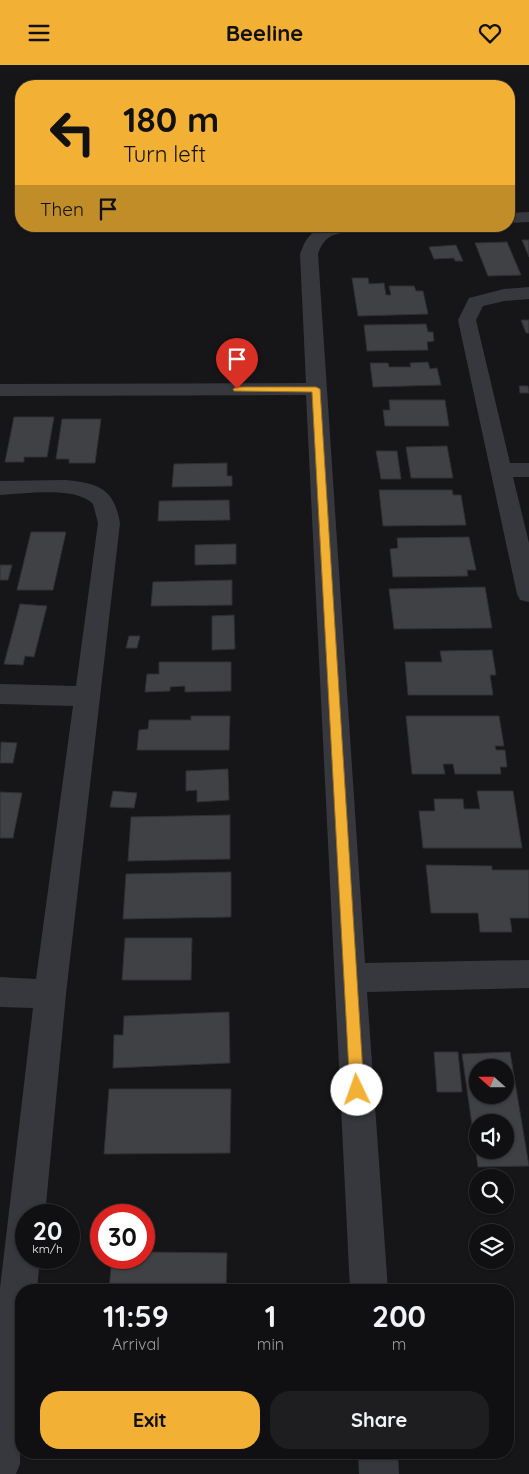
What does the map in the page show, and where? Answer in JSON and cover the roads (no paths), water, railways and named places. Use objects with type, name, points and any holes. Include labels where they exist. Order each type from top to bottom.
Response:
[{"type":"street","points":[[515,218],[529,217]]},
{"type":"street","points":[[328,232],[313,242],[310,254],[316,389],[369,1284]]},
{"type":"street","points":[[529,293],[504,295],[476,302],[467,320],[529,594]]},
{"type":"street","points":[[0,390],[316,389]]},
{"type":"street","points":[[502,470],[529,470]]},
{"type":"street","points":[[0,488],[76,487],[96,494],[106,505],[110,523],[50,994],[27,1204]]},
{"type":"street","points":[[0,694],[88,696]]},
{"type":"street","points":[[351,978],[529,974]]},
{"type":"street","points":[[0,992],[50,994]]},
{"type":"street","points":[[19,1284],[21,1269]]},
{"type":"street","points":[[0,1464],[15,1322]]},
{"type":"street","points":[[378,1459],[379,1474]]}]
